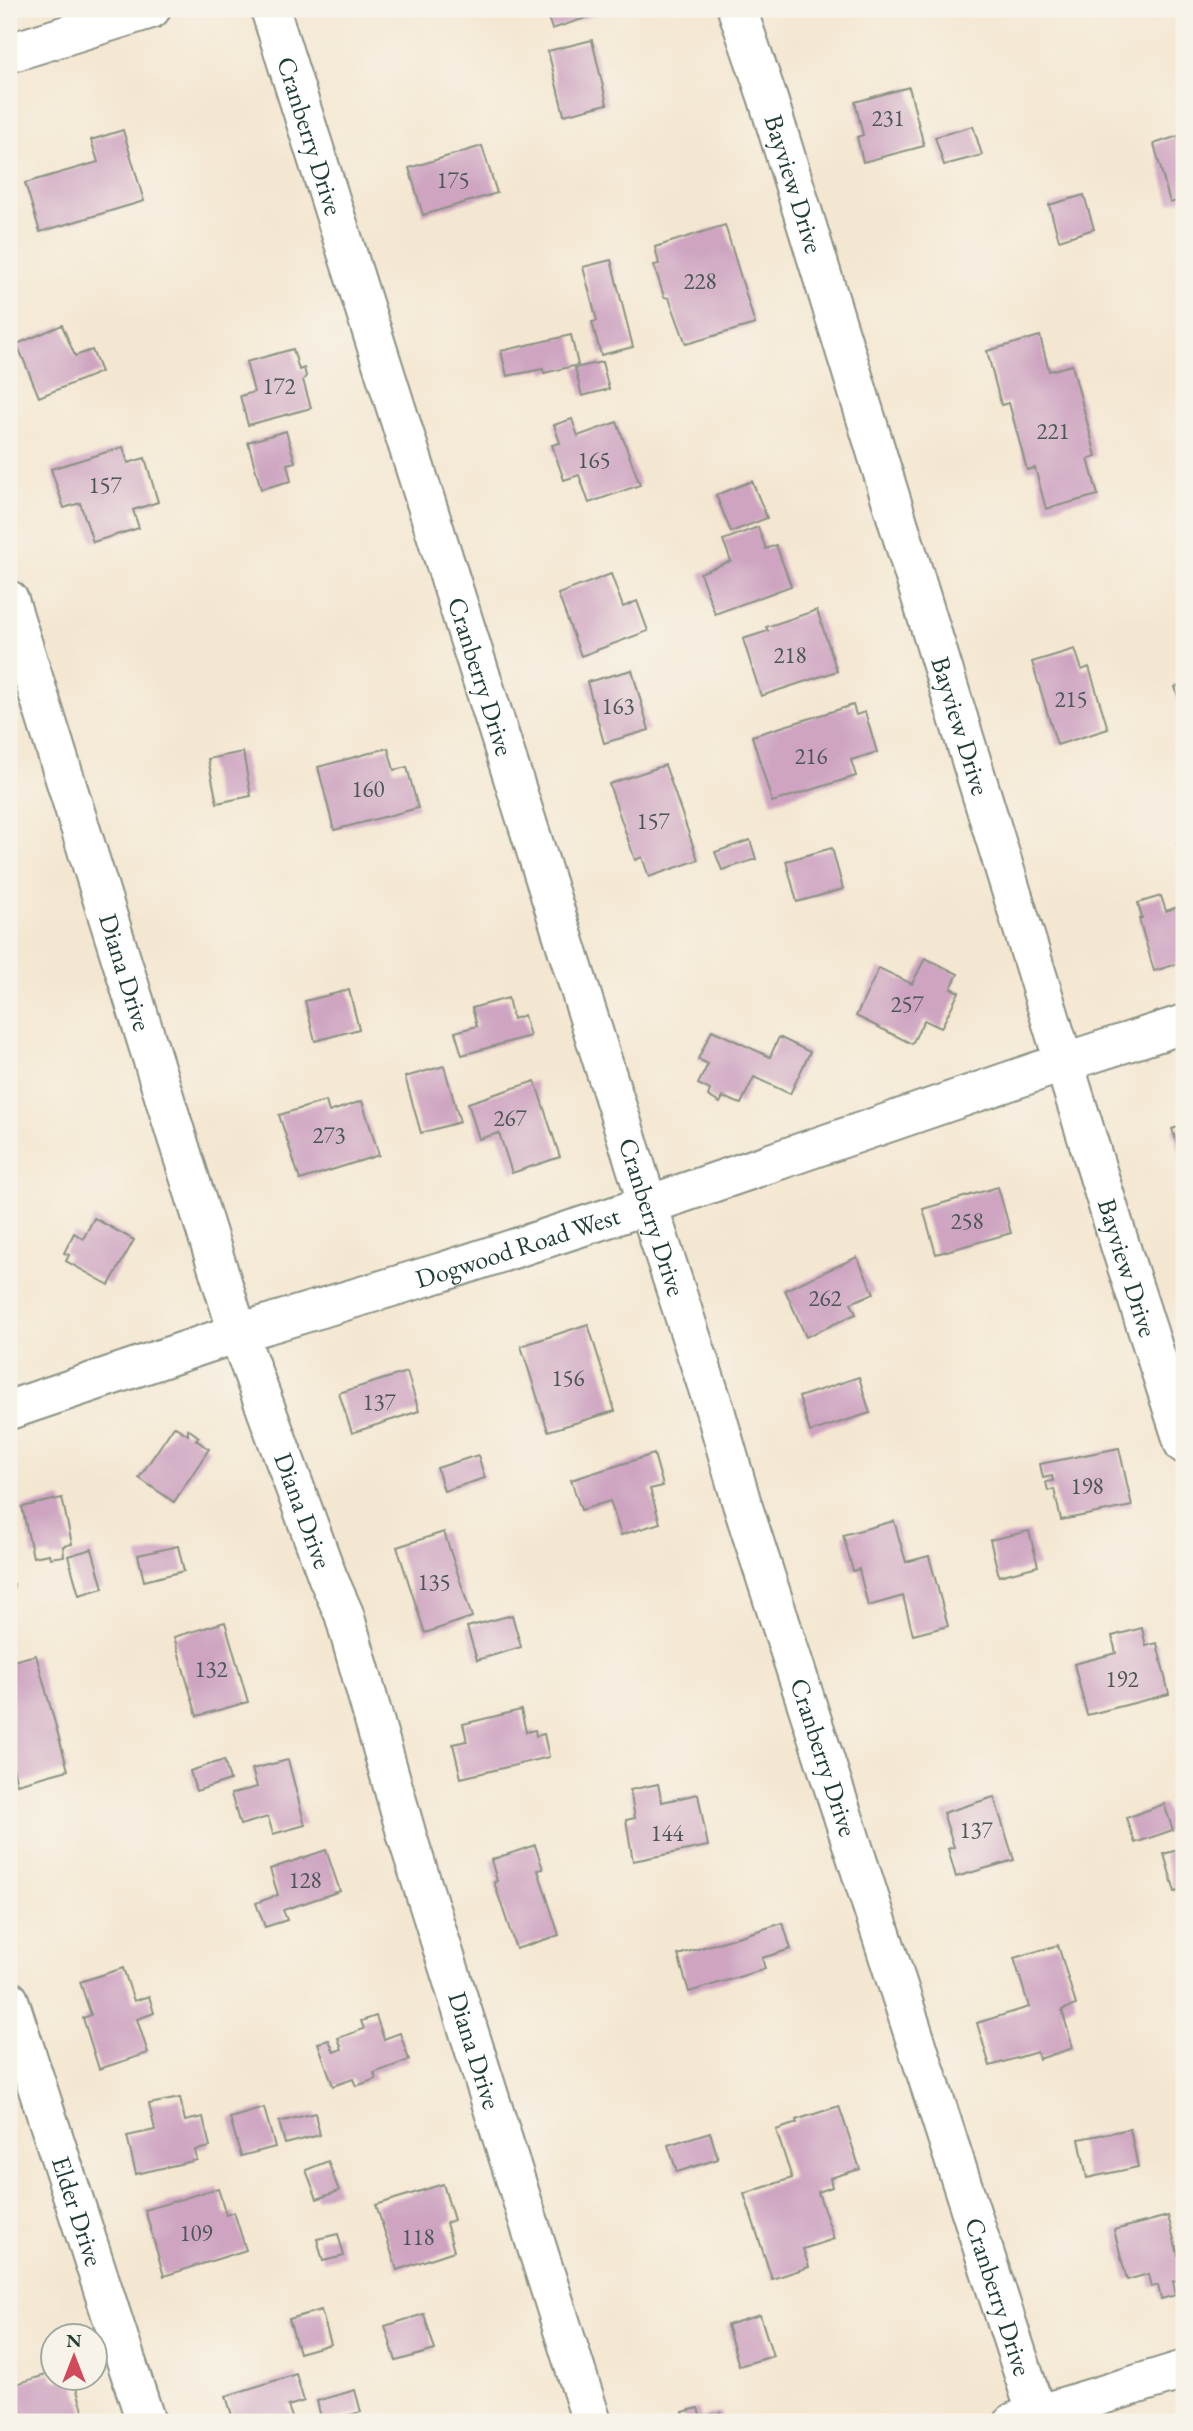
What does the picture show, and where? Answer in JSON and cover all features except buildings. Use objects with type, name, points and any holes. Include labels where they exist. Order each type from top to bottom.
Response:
[{"type":"street","points":[[9,53],[151,9]]},
{"type":"street","name":"Cranberry Drive","points":[[270,9],[715,1410],[742,1504],[1030,2420]]},
{"type":"street","name":"Bayview Drive","points":[[737,9],[767,96],[1120,1245],[1184,1444]]},
{"type":"street","name":"Diana Drive","points":[[9,600],[238,1333],[328,1578],[344,1614],[407,1836],[592,2422]]},
{"type":"street","name":"Dogwood Road West","points":[[9,1410],[238,1333],[442,1272],[648,1205],[1184,1024]]},
{"type":"street","name":"Elder Drive","points":[[9,2000],[146,2422]]},
{"type":"street","points":[[1030,2420],[1184,2371]]}]
